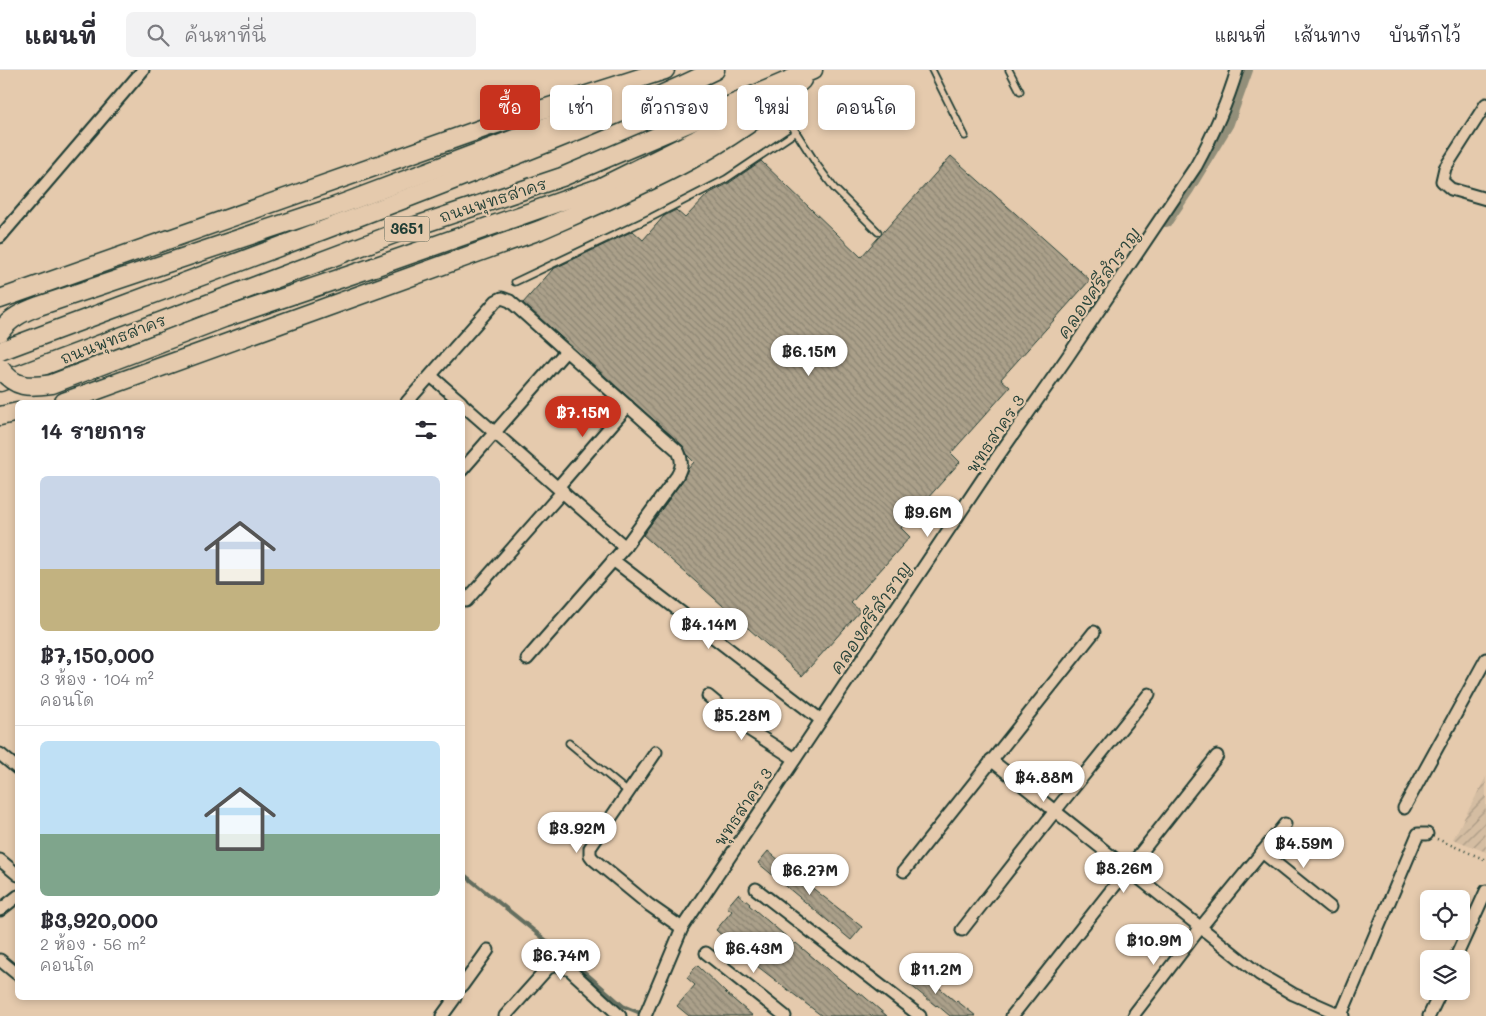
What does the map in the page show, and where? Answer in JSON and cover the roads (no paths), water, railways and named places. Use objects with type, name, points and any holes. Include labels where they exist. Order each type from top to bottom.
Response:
[{"type":"main road","points":[[1,298],[642,73],[665,70]]},
{"type":"main road","points":[[0,332],[5,325],[19,314],[39,306],[330,208],[694,70]]},
{"type":"main road","name":"ถนนพุทธสาคร","points":[[0,351],[384,207],[567,135],[715,70]]},
{"type":"main road","points":[[797,85],[812,70]]},
{"type":"main road","points":[[0,368],[5,375],[17,384],[35,386],[52,384],[224,318],[599,188],[726,123],[812,70]]},
{"type":"main road","name":"ถนนพุทธสาคร","points":[[0,382],[407,229],[562,177],[812,70]]},
{"type":"main road","points":[[70,400],[540,230],[682,165],[738,130]]},
{"type":"main road","points":[[0,416],[15,413]]},
{"type":"street","points":[[0,237],[143,70]]},
{"type":"street","name":"พุทธสาคร 3","points":[[645,1016],[682,928],[996,459],[1196,166],[1228,100],[1237,70]]},
{"type":"street","points":[[1486,104],[1445,168],[1442,181],[1451,189],[1486,198]]},
{"type":"street","points":[[409,400],[496,301],[502,298],[510,301],[628,406],[678,451],[682,459],[682,467],[677,476],[625,546],[527,658]]},
{"type":"street","points":[[465,467],[566,351]]},
{"type":"street","points":[[431,376],[459,400]]},
{"type":"street","points":[[465,406],[625,546]]},
{"type":"street","points":[[466,601],[628,406]]},
{"type":"street","points":[[613,560],[822,720]]},
{"type":"street","points":[[904,871],[1094,632]]},
{"type":"street","points":[[1404,808],[1486,659]]},
{"type":"street","points":[[962,930],[1149,694]]},
{"type":"street","points":[[708,696],[748,729],[795,759]]},
{"type":"street","points":[[656,752],[590,848],[590,855],[650,906],[682,928]]},
{"type":"street","points":[[0,754],[15,766]]},
{"type":"street","points":[[1012,1016],[1217,756]]},
{"type":"street","points":[[991,760],[1259,974],[1293,994],[1342,1016],[1418,834],[1427,834]]},
{"type":"street","points":[[1134,1016],[1200,927],[1285,824]]},
{"type":"street","points":[[1262,852],[1330,907]]},
{"type":"street","points":[[0,860],[15,872]]},
{"type":"street","points":[[756,889],[920,1016]]},
{"type":"street","points":[[1459,950],[1486,892]]},
{"type":"street","points":[[0,910],[15,898]]},
{"type":"street","points":[[465,982],[488,950]]},
{"type":"street","points":[[706,953],[786,1016]]},
{"type":"street","points":[[0,960],[15,973]]},
{"type":"street","points":[[505,1016],[548,968],[557,965],[570,970],[620,1016]]},
{"type":"street","points":[[442,1016],[454,1000]]},
{"type":"street","points":[[1429,1016],[1436,1000]]},
{"type":"lane","points":[[932,70],[965,136]]},
{"type":"lane","points":[[1009,70],[1020,91]]},
{"type":"lane","points":[[515,282],[726,180],[796,132],[816,165],[834,188],[878,232]]},
{"type":"lane","points":[[569,743],[628,792]]},
{"type":"waterway","name":"คลองศรีสำราญ","points":[[1166,220],[1227,123],[1246,70]]},
{"type":"waterway","points":[[465,875],[573,962],[623,1006],[645,1015]]}]
